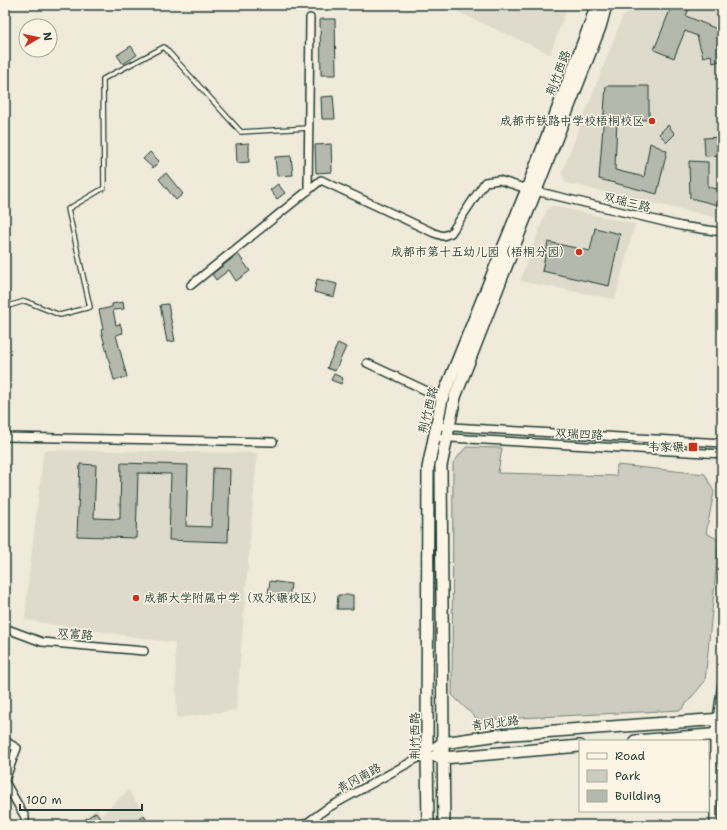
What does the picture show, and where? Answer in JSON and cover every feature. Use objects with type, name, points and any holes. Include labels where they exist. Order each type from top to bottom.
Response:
[{"type":"main road","name":"荆竹西路","points":[[444,825],[442,743],[441,466],[455,397],[532,190],[596,5]]},
{"type":"main road","name":"荆竹西路","points":[[428,825],[428,468],[442,398],[532,190],[600,27],[606,5]]},
{"type":"main road","name":"青冈北路","points":[[428,753],[442,743],[498,735],[720,719]]},
{"type":"main road","points":[[647,740],[718,734]]},
{"type":"main road","points":[[428,753],[443,758],[579,746]]},
{"type":"street","points":[[191,284],[308,191],[310,18]]},
{"type":"street","name":"双瑞三路","points":[[308,191],[321,180],[443,236],[451,233],[484,182],[499,180],[532,190],[681,226],[722,232]]},
{"type":"street","points":[[367,363],[442,398]]},
{"type":"street","name":"双瑞四路","points":[[436,426],[722,443]]},
{"type":"street","points":[[5,437],[273,442]]},
{"type":"street","name":"双瑞四路","points":[[434,437],[722,454]]},
{"type":"street","name":"双富路","points":[[5,630],[10,630],[42,642],[144,651]]},
{"type":"street","points":[[714,825],[722,684]]},
{"type":"street","points":[[5,741],[17,748],[5,781],[25,817],[26,825]]},
{"type":"street","name":"青冈南路","points":[[304,825],[326,809],[428,753]]},
{"type":"lane","points":[[5,307],[25,301],[60,315],[90,307],[68,209],[104,188],[103,79],[164,47],[241,132],[309,128]]},
{"type":"shaded area","points":[[460,5],[563,5],[566,11],[550,54],[458,12]]},
{"type":"shaded area","name":"成都市铁路中学校梧桐校区","points":[[636,5],[722,5],[722,219],[566,183],[562,172],[622,18]]},
{"type":"shaded area","name":"成都市第十五幼儿园（梧桐分园）","points":[[553,206],[635,224],[615,299],[520,281],[547,209]]},
{"type":"shaded area","name":"成都大学附属中学（双水碾校区）","points":[[44,450],[257,453],[236,710],[177,718],[175,643],[25,620]]},
{"type":"shaded area","points":[[128,790],[152,825],[75,825],[97,808],[101,816]]},
{"type":"green space","points":[[466,447],[502,448],[498,473],[616,476],[617,465],[705,474],[714,492],[706,533],[719,540],[705,681],[681,710],[478,720],[452,695],[453,463]]},
{"type":"building","points":[[672,5],[680,5],[689,9],[686,16],[717,29],[722,28],[722,36],[720,37],[722,46],[722,60],[713,63],[711,55],[703,57],[697,36],[685,31],[674,58],[654,50]]},
{"type":"building","points":[[320,19],[335,19],[336,75],[321,75]]},
{"type":"building","points":[[131,46],[137,55],[123,64],[117,55]]},
{"type":"building","points":[[606,86],[649,86],[649,120],[617,118],[615,170],[644,177],[650,143],[667,151],[657,194],[599,179]]},
{"type":"building","points":[[333,96],[335,119],[322,119],[321,97]]},
{"type":"building","points":[[668,125],[675,134],[667,142],[659,134]]},
{"type":"building","points":[[722,137],[722,155],[705,156],[704,138]]},
{"type":"building","points":[[249,143],[249,162],[237,163],[236,144]]},
{"type":"building","points":[[331,144],[332,172],[316,173],[315,145]]},
{"type":"building","points":[[150,152],[159,161],[153,168],[143,159]]},
{"type":"building","points":[[291,156],[293,175],[277,176],[275,157]]},
{"type":"building","points":[[689,161],[708,162],[708,187],[722,190],[722,206],[690,198]]},
{"type":"building","points":[[166,173],[183,194],[176,200],[159,179]]},
{"type":"building","points":[[278,184],[285,193],[277,199],[270,190]]},
{"type":"building","points":[[595,228],[620,234],[609,286],[542,271],[548,242],[590,251]]},
{"type":"building","points":[[238,254],[250,271],[236,281],[229,270],[216,280],[212,274]]},
{"type":"building","points":[[317,279],[337,284],[334,297],[314,292]]},
{"type":"building","points":[[123,302],[124,309],[113,310],[116,325],[120,324],[123,333],[116,335],[127,377],[114,380],[101,330],[103,329],[99,310],[112,307],[112,304]]},
{"type":"building","points":[[168,304],[175,341],[167,342],[160,305]]},
{"type":"building","points":[[338,343],[346,347],[335,371],[327,368]]},
{"type":"building","points":[[334,374],[343,378],[341,384],[331,380]]},
{"type":"building","points":[[121,463],[188,465],[186,526],[211,527],[213,468],[230,469],[228,542],[169,540],[171,474],[138,473],[136,538],[77,536],[80,464],[96,465],[94,518],[120,519]]},
{"type":"building","points":[[270,581],[291,584],[289,598],[268,594]]},
{"type":"building","points":[[338,595],[353,595],[353,609],[337,609]]},
{"type":"building","points":[[96,812],[104,823],[100,825],[77,825]]},
{"type":"building","points":[[144,816],[150,825],[130,825]]},
{"type":"place","name":"成都市铁路中学校梧桐校区","points":[[652,121]]},
{"type":"place","name":"成都市第十五幼儿园（梧桐分园）","points":[[579,252]]},
{"type":"place","name":"韦家碾","points":[[693,447]]},
{"type":"place","name":"成都大学附属中学（双水碾校区）","points":[[136,598]]}]
